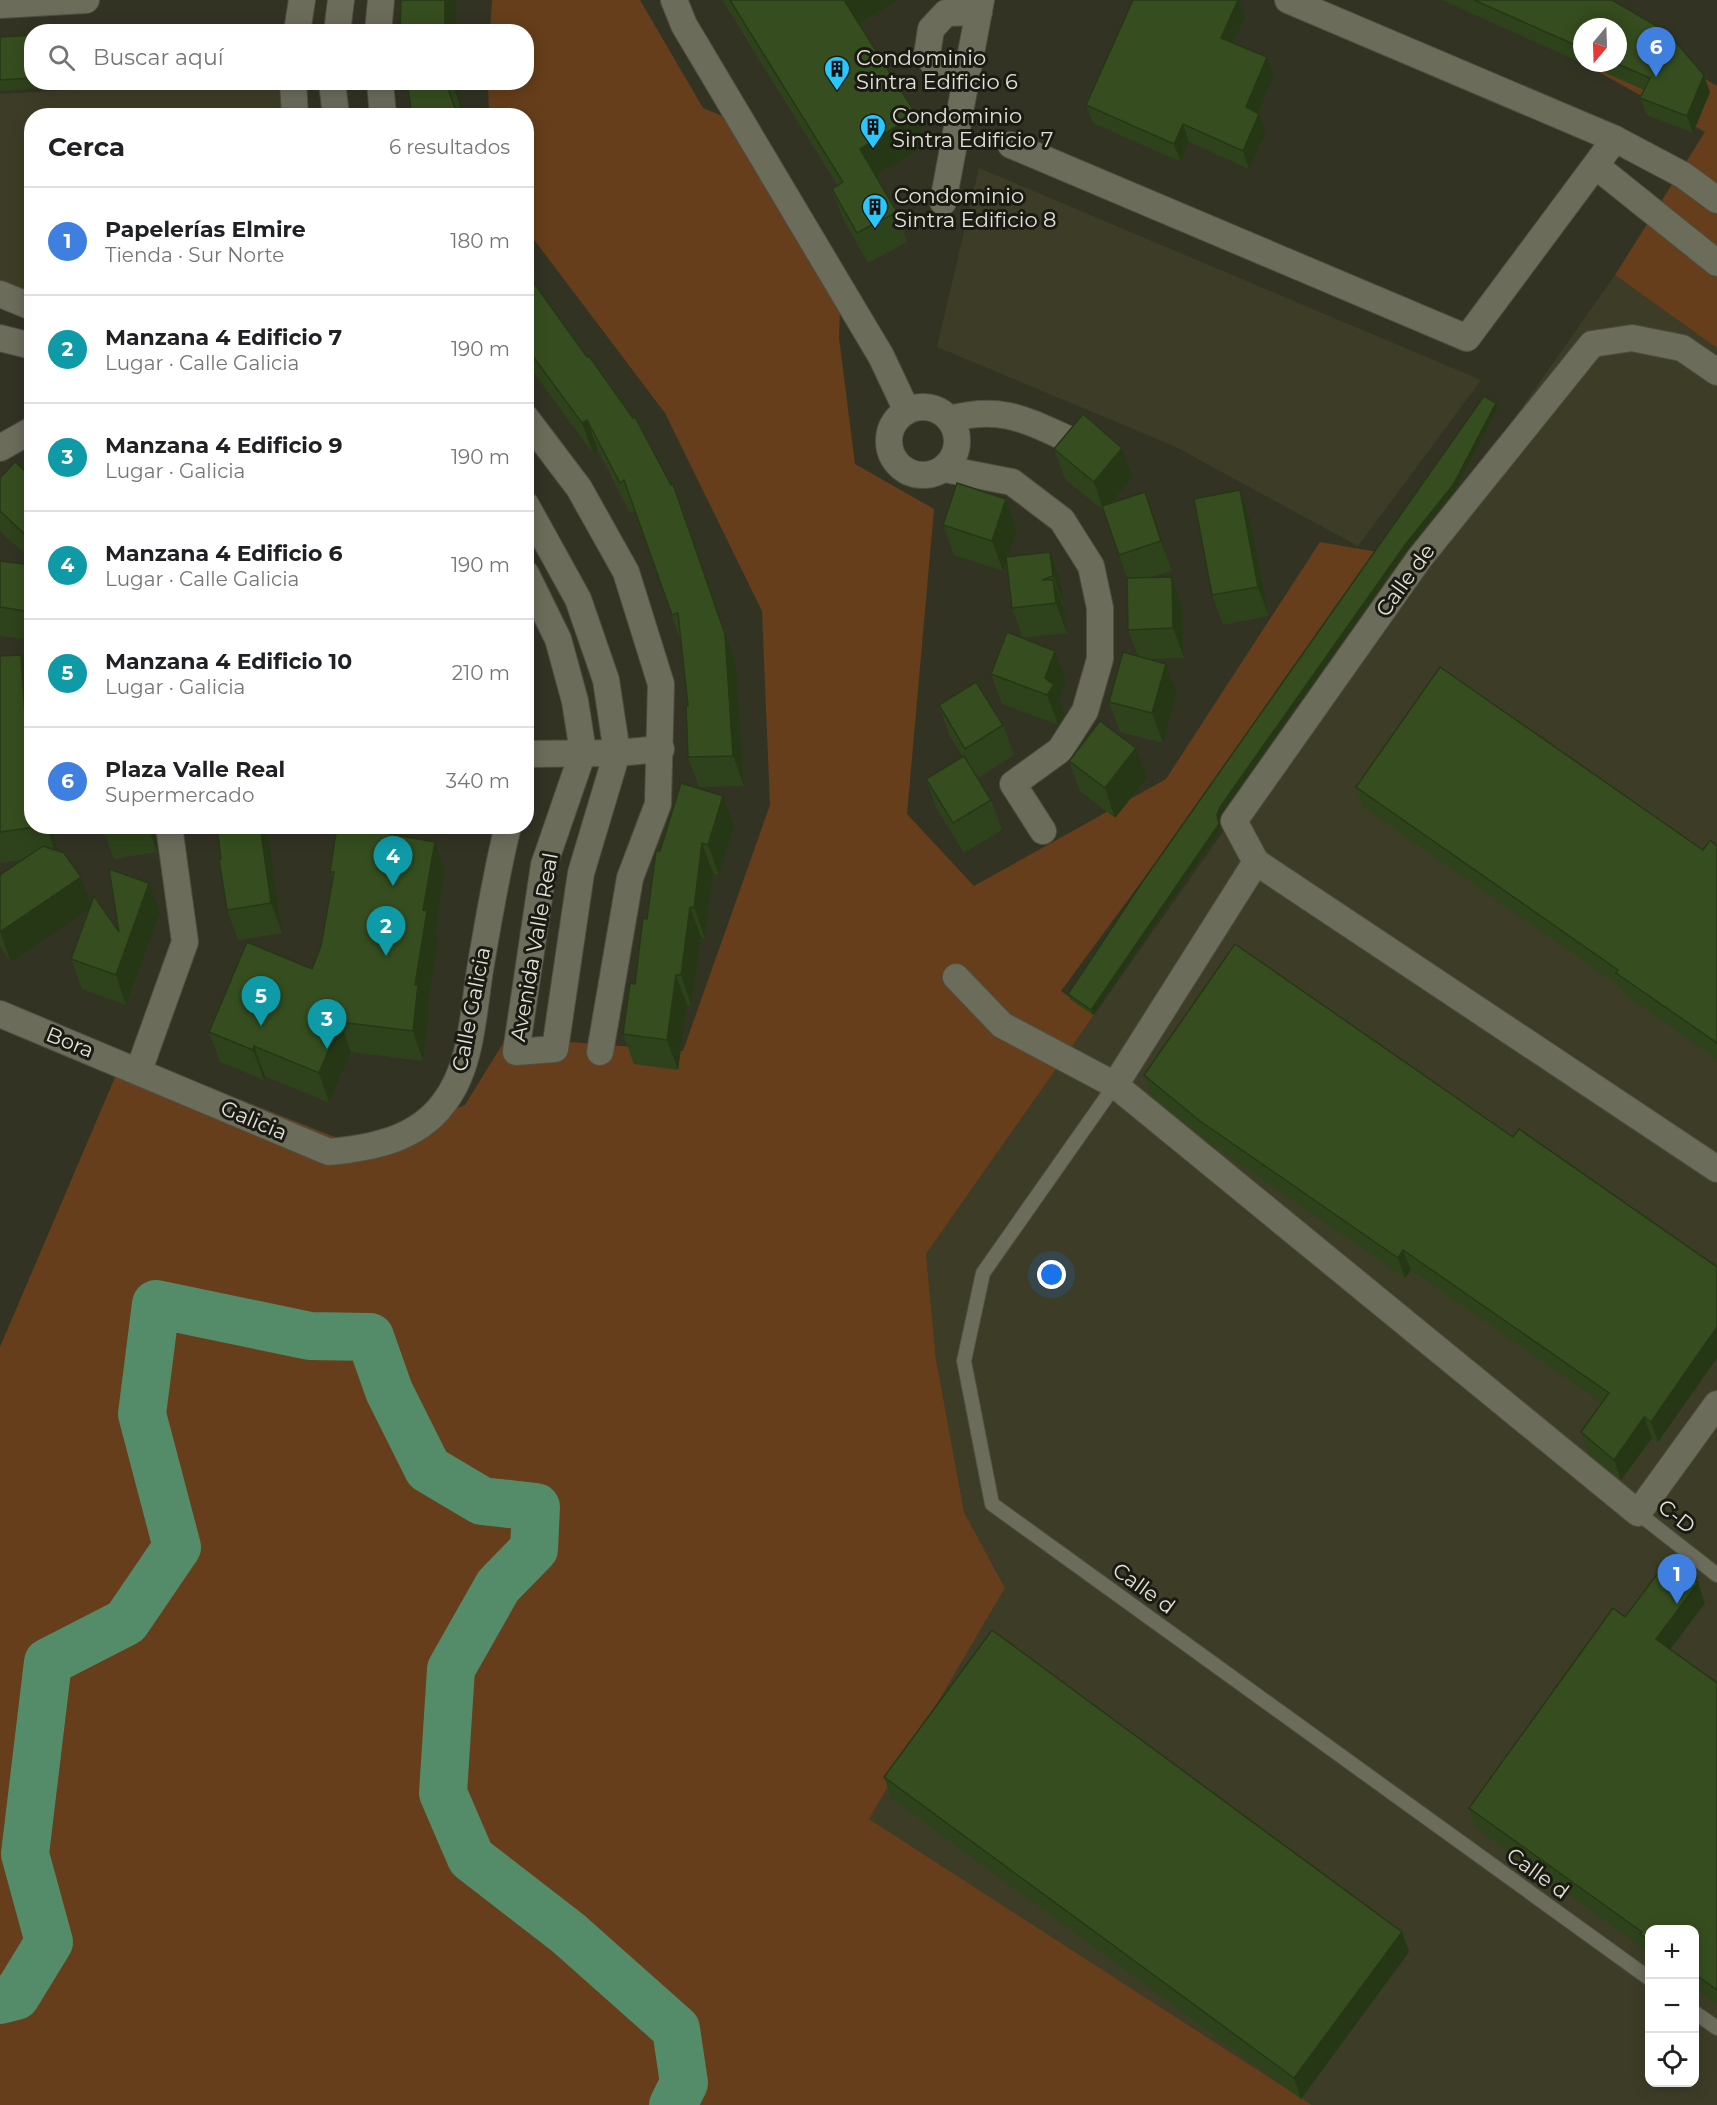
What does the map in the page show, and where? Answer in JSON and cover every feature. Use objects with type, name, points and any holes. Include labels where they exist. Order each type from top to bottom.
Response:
[{"type":"street","points":[[0,5],[86,0]]},
{"type":"street","points":[[298,24],[302,0]]},
{"type":"street","points":[[338,24],[340,0]]},
{"type":"street","points":[[379,24],[381,0]]},
{"type":"street","points":[[674,0],[684,25],[881,356],[907,411]]},
{"type":"street","points":[[1288,0],[1615,139],[1683,175],[1717,200]]},
{"type":"street","points":[[943,202],[966,83],[980,6],[946,13],[931,29],[927,56],[943,76],[966,83]]},
{"type":"street","points":[[293,90],[295,108]]},
{"type":"street","points":[[333,90],[335,108]]},
{"type":"street","points":[[380,90],[382,108]]},
{"type":"street","points":[[1011,145],[1467,338],[1615,139]]},
{"type":"street","points":[[1596,166],[1717,263]]},
{"type":"street","points":[[0,294],[24,304]]},
{"type":"street","name":"Calle de","points":[[1257,861],[1234,821],[1419,559],[1592,344],[1632,338],[1682,348],[1717,372]]},
{"type":"street","points":[[2,341],[24,345]]},
{"type":"street","points":[[945,468],[957,450],[955,428],[940,411],[918,407],[907,411],[892,428],[890,450],[902,468],[924,476],[945,468],[1012,482],[1062,520],[1091,566],[1100,608],[1100,659],[1085,711],[1060,750],[1013,784],[1043,831]]},
{"type":"street","points":[[949,419],[975,412],[1016,416],[1068,439]]},
{"type":"street","points":[[534,429],[579,488],[626,572],[661,684],[658,804],[630,878],[600,1052]]},
{"type":"street","points":[[0,448],[24,434]]},
{"type":"street","name":"Avenida Valle Real","points":[[534,519],[578,599],[606,680],[616,753],[581,873],[555,1050],[516,1052],[544,865],[583,752],[575,701],[558,639],[534,590]]},
{"type":"street","points":[[534,754],[616,753],[661,749]]},
{"type":"street","points":[[139,1070],[186,942],[170,834]]},
{"type":"street","name":"Calle Galicia","points":[[372,1148],[416,1130],[443,1105],[461,1074],[496,872],[506,834]]},
{"type":"street","points":[[1115,1084],[1257,861],[1717,1168]]},
{"type":"street","points":[[956,976],[1002,1025],[1115,1084],[1638,1513],[1717,1404]]},
{"type":"street","name":"Bora","points":[[0,1014],[139,1070]]},
{"type":"street","name":"Galicia","points":[[139,1070],[329,1152],[372,1148]]},
{"type":"lane","name":"Calle d","points":[[1115,1084],[983,1273],[964,1361],[992,1504],[1649,1979]]},
{"type":"lane","name":"C-D","points":[[1638,1513],[1717,1575]]},
{"type":"lane","points":[[1699,2015],[1717,2028]]},
{"type":"shaded area","points":[[492,0],[640,0],[703,108],[737,122],[840,306],[839,338],[855,464],[934,509],[907,814],[974,886],[1166,779],[1320,542],[1383,553],[1061,991],[1094,1015],[926,1254],[936,1359],[964,1512],[1005,1588],[869,1819],[1312,2105],[0,2105],[0,1347],[125,1054],[360,1147],[465,1105],[507,1037],[683,1051],[770,805],[762,611],[665,413],[534,240],[534,108],[489,108],[488,90],[534,90],[534,24],[490,24]]},
{"type":"shaded area","points":[[1573,0],[1603,18],[1579,18]]},
{"type":"shaded area","points":[[1627,32],[1717,86],[1717,348],[1615,275],[1705,132],[1599,72],[1627,72]]},
{"type":"shaded area","points":[[68,90],[284,90],[285,108],[24,108],[24,290],[0,279],[0,94]]},
{"type":"shaded area","points":[[979,168],[1481,380],[1358,546],[1174,446],[937,347]]},
{"type":"shaded area","points":[[1615,275],[1717,348],[1717,2105],[1312,2105],[869,1819],[1005,1588],[964,1512],[936,1359],[926,1254]]},
{"type":"building","points":[[401,0],[445,0],[445,24],[400,24]]},
{"type":"building","points":[[730,0],[844,0],[916,114],[860,149],[897,212],[857,233],[832,189],[843,182]]},
{"type":"building","points":[[1133,0],[1238,0],[1221,38],[1267,57],[1246,107],[1259,114],[1243,151],[1183,124],[1174,144],[1086,105]]},
{"type":"building","points":[[1474,0],[1612,0],[1667,32],[1704,75],[1687,116],[1640,98],[1650,78],[1627,68],[1627,18],[1573,18],[1573,44]]},
{"type":"building","points":[[24,36],[24,78],[0,80],[0,37]]},
{"type":"building","points":[[408,90],[448,90],[455,108],[411,108]]},
{"type":"building","points":[[534,283],[633,418],[635,417],[671,485],[673,484],[725,634],[733,756],[688,757],[686,706],[688,706],[678,613],[672,615],[624,480],[620,483],[587,420],[582,423],[534,358]]},
{"type":"building","points":[[1484,396],[1496,403],[1453,485],[1405,545],[1220,807],[1217,815],[1219,824],[1091,1010],[1068,994],[1143,881]]},
{"type":"building","points":[[1083,414],[1122,448],[1094,482],[1054,449]]},
{"type":"building","points":[[15,462],[24,470],[24,534],[0,511],[0,478]]},
{"type":"building","points":[[957,483],[1006,499],[992,541],[943,525]]},
{"type":"building","points":[[1240,490],[1258,587],[1212,595],[1194,499]]},
{"type":"building","points":[[1145,492],[1161,541],[1119,555],[1102,506]]},
{"type":"building","points":[[1050,552],[1053,576],[1042,580],[1053,580],[1056,603],[1012,608],[1006,557]]},
{"type":"building","points":[[0,561],[24,564],[24,611],[0,607]]},
{"type":"building","points":[[1172,577],[1173,628],[1128,630],[1127,578]]},
{"type":"building","points":[[1007,632],[1055,651],[1045,678],[1054,685],[1047,695],[991,674]]},
{"type":"building","points":[[1123,652],[1166,664],[1152,713],[1109,702]]},
{"type":"building","points":[[21,655],[24,701],[24,829],[0,832],[0,656]]},
{"type":"building","points":[[1440,667],[1703,850],[1710,840],[1717,846],[1717,1043],[1616,973],[1618,970],[1356,787]]},
{"type":"building","points":[[976,682],[1003,725],[965,749],[939,705]]},
{"type":"building","points":[[1100,721],[1136,748],[1105,788],[1069,761]]},
{"type":"building","points":[[964,756],[991,800],[953,823],[926,779]]},
{"type":"building","points":[[681,783],[723,796],[708,845],[702,843],[694,908],[690,907],[681,975],[676,975],[667,1040],[623,1034],[630,983],[635,984],[643,918],[647,919],[656,851],[660,851]]},
{"type":"building","points":[[218,834],[261,834],[271,903],[227,910],[219,859],[221,859]]},
{"type":"building","points":[[336,834],[390,834],[435,842],[423,910],[427,911],[415,985],[418,985],[413,1031],[340,1022],[319,1073],[254,1046],[253,1050],[209,1032],[247,942],[312,969],[321,946],[334,872],[330,872]]},
{"type":"building","points":[[43,846],[64,853],[81,877],[0,932],[0,875]]},
{"type":"building","points":[[109,869],[149,883],[116,975],[71,959],[94,896],[119,932]]},
{"type":"building","points":[[1235,944],[1513,1137],[1519,1129],[1717,1267],[1717,1327],[1651,1422],[1644,1417],[1614,1460],[1581,1432],[1609,1393],[1403,1250],[1398,1258],[1200,1121],[1144,1075]]},
{"type":"building","points":[[1667,1561],[1698,1583],[1656,1639],[1717,1683],[1717,1990],[1699,1977],[1699,1925],[1645,1925],[1645,1938],[1640,1934],[1642,1932],[1469,1808],[1613,1608],[1625,1617]]},
{"type":"building","points":[[992,1630],[1402,1932],[1294,2078],[884,1777]]},
{"type":"waterway","points":[[0,2000],[16,1996],[49,1942],[25,1854],[48,1662],[126,1622],[177,1547],[142,1414],[156,1304],[310,1336],[370,1337],[389,1391],[428,1469],[482,1501],[536,1507],[534,1549],[498,1586],[451,1669],[443,1793],[471,1858],[568,1933],[676,2029],[684,2083],[673,2105]]},
{"type":"place","name":"Plaza Valle Real","points":[[1656,77]]},
{"type":"place","name":"Condominio Sintra Edificio 6","points":[[837,92]]},
{"type":"place","name":"Condominio Sintra Edificio 7","points":[[873,150]]},
{"type":"place","name":"Condominio Sintra Edificio 8","points":[[875,230]]},
{"type":"place","name":"Manzana 4 Edificio 6","points":[[393,886]]},
{"type":"place","name":"Manzana 4 Edificio 7","points":[[386,956]]},
{"type":"place","name":"Manzana 4 Edificio 10","points":[[261,1026]]},
{"type":"place","name":"Manzana 4 Edificio 9","points":[[327,1049]]},
{"type":"place","name":"Papelerías Elmire","points":[[1677,1604]]}]
